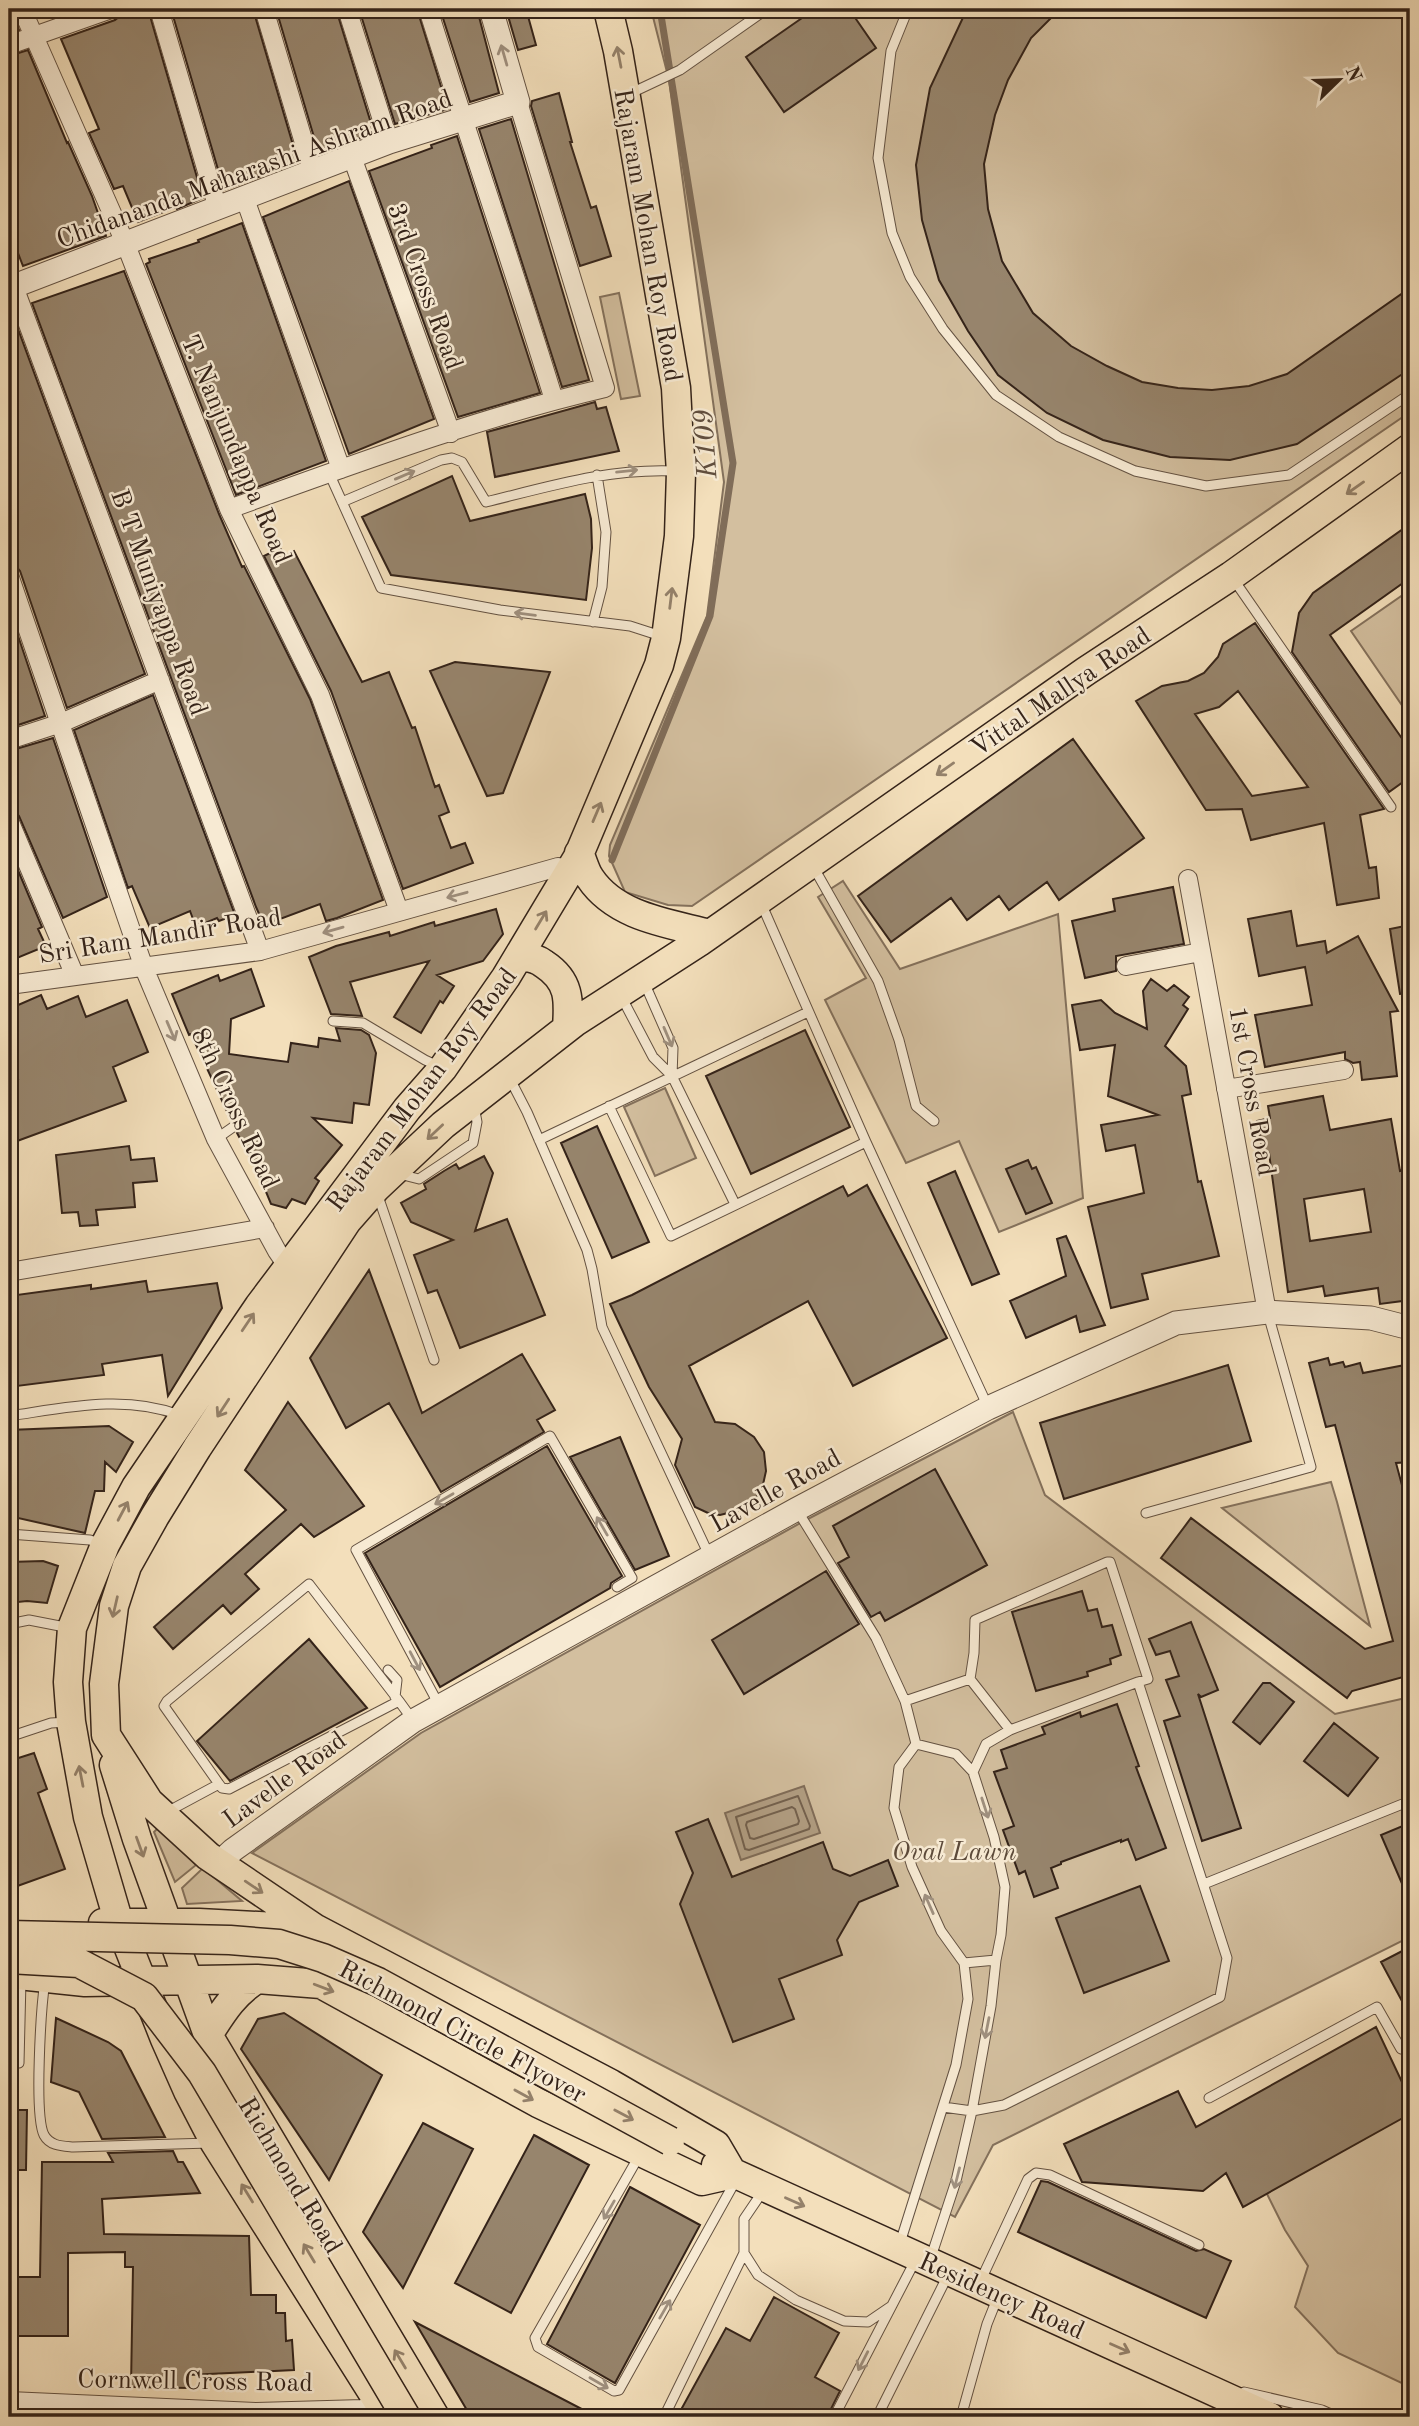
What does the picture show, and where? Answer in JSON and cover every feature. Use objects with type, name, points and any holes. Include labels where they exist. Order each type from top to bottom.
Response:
[{"type":"main road","name":"Rajaram Mohan Roy Road","points":[[165,2039],[119,1923],[88,1817],[71,1722],[68,1682],[72,1628],[106,1545],[136,1487],[288,1267],[407,1109],[443,1068],[518,958],[574,863],[659,665],[666,638],[679,536],[681,472],[676,388],[626,95],[608,9]]},
{"type":"main road","name":"Vittal Mallya Road","points":[[704,938],[1086,671],[1231,576],[1410,448]]},
{"type":"main road","points":[[574,863],[603,893],[624,909],[704,938]]},
{"type":"main road","name":"Rajaram Mohan Roy Road","points":[[167,1923],[126,1807],[106,1735],[104,1684],[110,1633],[114,1606],[127,1566],[183,1471],[284,1314],[347,1221],[384,1180],[443,1125],[567,1028],[704,938]]},
{"type":"main road","points":[[518,958],[527,957],[539,961],[559,975],[567,990],[567,1028]]},
{"type":"main road","points":[[21,1972],[85,1982],[257,1979],[321,1984],[538,2103],[702,2181],[736,2175],[716,2146],[705,2139],[611,2084],[316,1929],[208,1856],[149,1802],[106,1735]]},
{"type":"main road","points":[[9,1922],[167,1923],[316,1929]]},
{"type":"main road","name":"Richmond Road","points":[[167,1923],[208,2035],[435,2417]]},
{"type":"main road","name":"Richmond Circle Flyover","points":[[9,1935],[230,1940],[279,1944],[378,1982],[736,2175]]},
{"type":"main road","points":[[21,1972],[79,1963],[144,1997],[202,2073],[406,2417]]},
{"type":"main road","points":[[208,2035],[242,1988],[257,1979]]},
{"type":"main road","name":"Richmond Road","points":[[165,2039],[215,2143],[383,2409]]},
{"type":"main road","name":"Residency Road","points":[[736,2175],[1270,2417]]},
{"type":"street","name":"T. Nanjundappa Road","points":[[22,9],[126,245],[229,509],[320,695],[399,911]]},
{"type":"street","points":[[9,45],[111,9]]},
{"type":"street","points":[[159,9],[218,209]]},
{"type":"street","points":[[264,9],[313,173]]},
{"type":"street","points":[[347,9],[389,142]]},
{"type":"street","points":[[428,9],[554,400]]},
{"type":"street","points":[[229,509],[451,433],[554,400],[605,388],[491,9]]},
{"type":"street","name":"Chidananda Maharashi Ashram Road","points":[[11,283],[126,245],[389,142],[518,102]]},
{"type":"street","name":"3rd Cross Road","points":[[352,158],[451,433]]},
{"type":"street","points":[[245,199],[335,471]]},
{"type":"street","name":"B T Muniyappa Road","points":[[11,283],[260,951]]},
{"type":"street","name":"8th Cross Road","points":[[9,575],[144,968],[216,1139],[288,1267]]},
{"type":"street","points":[[9,740],[61,723],[160,680]]},
{"type":"street","points":[[9,820],[75,976]]},
{"type":"street","name":"Sri Ram Mandir Road","points":[[9,985],[260,951],[574,863]]},
{"type":"street","name":"1st Cross Road","points":[[1188,879],[1267,1312]]},
{"type":"street","points":[[1126,966],[1201,951]]},
{"type":"street","points":[[1226,1088],[1345,1070]]},
{"type":"street","points":[[9,1272],[265,1228]]},
{"type":"street","name":"Lavelle Road","points":[[219,1863],[233,1850],[413,1721],[625,1590],[710,1557],[988,1408],[1176,1323],[1267,1312],[1371,1318],[1410,1328]]},
{"type":"street","name":"Cornwell Cross Road","points":[[9,2401],[256,2415],[383,2409]]},
{"type":"lane","points":[[626,95],[680,70],[768,9]]},
{"type":"lane","points":[[908,9],[891,51],[878,158],[892,233],[910,277],[943,330],[996,395],[1059,437],[1135,471],[1206,486],[1289,475],[1410,394]]},
{"type":"lane","points":[[342,502],[441,460],[452,458],[462,462],[486,502],[597,475],[642,470],[681,472]]},
{"type":"lane","points":[[335,471],[342,502],[381,588],[500,610],[630,626],[666,638]]},
{"type":"lane","points":[[593,622],[602,587],[606,532],[597,475]]},
{"type":"lane","points":[[1231,576],[1391,807]]},
{"type":"lane","points":[[811,863],[878,981],[899,1040],[916,1106],[934,1121]]},
{"type":"lane","points":[[760,898],[866,1142],[988,1408]]},
{"type":"lane","points":[[631,986],[673,1048],[672,1076]]},
{"type":"lane","points":[[631,986],[653,1057],[672,1076],[735,1204]]},
{"type":"lane","points":[[539,1140],[808,1012]]},
{"type":"lane","points":[[333,1021],[363,1023],[443,1068]]},
{"type":"lane","points":[[508,1074],[587,1250],[601,1327],[710,1557]]},
{"type":"lane","points":[[609,1106],[671,1236],[866,1142]]},
{"type":"lane","points":[[216,1139],[236,1125]]},
{"type":"lane","points":[[384,1180],[434,1360]]},
{"type":"lane","points":[[1146,1513],[1311,1467],[1267,1312]]},
{"type":"lane","points":[[9,1416],[116,1402],[167,1410],[183,1417]]},
{"type":"lane","points":[[440,1706],[356,1550],[551,1436],[632,1578],[625,1590]]},
{"type":"lane","points":[[797,1509],[876,1638],[905,1701],[916,1744]]},
{"type":"lane","points":[[9,1534],[90,1540],[106,1545]]},
{"type":"lane","points":[[973,1772],[986,1744],[1010,1730],[1148,1679],[1110,1562],[975,1620],[970,1679],[1010,1730]]},
{"type":"lane","points":[[397,1699],[233,1787],[222,1788],[165,1708],[165,1703],[309,1584],[397,1699],[413,1721]]},
{"type":"lane","points":[[9,1624],[29,1620],[72,1628]]},
{"type":"lane","points":[[388,1670],[397,1680],[397,1699]]},
{"type":"lane","points":[[905,1701],[970,1679]]},
{"type":"lane","points":[[943,2107],[972,2111],[1004,2105],[1220,1997],[1227,1958],[1138,1682]]},
{"type":"lane","points":[[9,1737],[51,1723],[71,1722]]},
{"type":"lane","points":[[834,2417],[891,2306],[924,2260],[943,2107],[956,2065],[968,1999],[964,1963],[941,1931],[912,1867],[894,1808],[899,1767],[916,1744],[956,1754],[973,1772],[994,1837],[1005,1887],[991,2006],[956,2181],[924,2260],[877,2417]]},
{"type":"lane","points":[[162,1815],[219,1784]]},
{"type":"lane","points":[[1204,1884],[1410,1801]]},
{"type":"lane","points":[[964,1963],[996,1960]]},
{"type":"lane","points":[[9,2062],[19,2063],[21,1972]]},
{"type":"lane","points":[[21,1972],[45,2138],[55,2145],[73,2147],[215,2143]]},
{"type":"lane","points":[[1209,2098],[1377,2007],[1401,2049],[1410,2044]]},
{"type":"lane","points":[[642,2151],[536,2338],[538,2347],[614,2391],[620,2390],[736,2175]]},
{"type":"lane","points":[[961,2417],[987,2324],[989,2289],[1028,2179],[1036,2173],[1050,2175],[1199,2245]]},
{"type":"lane","points":[[664,2417],[744,2253],[744,2220],[765,2188]]},
{"type":"lane","points":[[744,2253],[758,2275],[796,2300],[844,2321],[868,2322],[891,2306]]},
{"type":"lane","points":[[1191,2380],[1322,2410],[1338,2417]]},
{"type":"green space","points":[[651,9],[1410,9],[1410,412],[692,906],[668,905],[625,892],[609,856],[610,845],[707,616],[724,482],[669,80]]},
{"type":"green space","points":[[619,293],[640,396],[621,399],[600,297]]},
{"type":"green space","points":[[1410,590],[1410,717],[1351,631]]},
{"type":"green space","points":[[843,881],[900,969],[1058,914],[1083,1198],[999,1232],[959,1141],[906,1163],[825,1000],[866,978],[818,897]]},
{"type":"green space","points":[[665,1088],[696,1158],[655,1176],[624,1107]]},
{"type":"green space","name":"Oval Lawn","points":[[1013,1412],[1045,1495],[1335,1714],[1410,1697],[1410,1937],[993,2145],[955,2217],[252,1853],[421,1733],[804,1521]]},
{"type":"green space","points":[[1331,1482],[1337,1502],[1370,1626],[1222,1508]]},
{"type":"green space","points":[[159,1827],[196,1865],[175,1882],[154,1832]]},
{"type":"green space","points":[[203,1868],[242,1901],[187,1904],[182,1888]]},
{"type":"green space","points":[[1410,2111],[1410,2387],[1338,2353],[1295,2307],[1308,2266],[1285,2230],[1264,2188]]},
{"type":"water","points":[[804,1786],[820,1833],[741,1860],[725,1813]]},
{"type":"building","points":[[9,9],[19,30],[9,33]]},
{"type":"building","points":[[50,9],[78,9],[53,17]]},
{"type":"building","points":[[122,9],[148,9],[203,198],[138,222],[123,186],[114,189],[89,133],[99,129],[61,39],[115,20]]},
{"type":"building","points":[[171,9],[253,9],[298,162],[224,190]]},
{"type":"building","points":[[276,9],[336,9],[374,133],[319,154]]},
{"type":"building","points":[[359,9],[417,9],[448,109],[395,124]]},
{"type":"building","points":[[440,9],[477,9],[499,93],[470,102]]},
{"type":"building","points":[[506,9],[526,9],[536,45],[518,50]]},
{"type":"building","points":[[815,9],[849,9],[876,48],[784,112],[746,57]]},
{"type":"building","points":[[967,9],[1060,9],[1031,38],[1008,80],[995,115],[984,164],[988,209],[1002,261],[1033,313],[1071,346],[1142,382],[1212,390],[1249,386],[1287,374],[1410,288],[1410,369],[1297,444],[1230,460],[1170,457],[1103,440],[1047,413],[998,375],[968,331],[939,280],[922,220],[916,165],[930,88]]},
{"type":"building","points":[[28,50],[92,196],[106,236],[23,266],[9,230],[9,56]]},
{"type":"building","points":[[559,93],[570,142],[591,208],[596,206],[611,256],[580,266],[531,106],[532,101]]},
{"type":"building","points":[[511,119],[589,380],[562,387],[479,129]]},
{"type":"building","points":[[457,136],[540,393],[458,417],[369,171]]},
{"type":"building","points":[[349,181],[434,419],[349,454],[263,217]]},
{"type":"building","points":[[242,223],[326,461],[236,495],[146,264],[150,262],[149,259],[199,242],[198,240]]},
{"type":"building","points":[[124,271],[242,567],[244,566],[310,699],[383,900],[337,918],[326,921],[320,904],[264,925],[32,303]]},
{"type":"building","points":[[11,310],[145,674],[67,708],[20,571],[9,564]]},
{"type":"building","points":[[595,402],[597,409],[606,407],[619,451],[495,477],[487,432]]},
{"type":"building","points":[[452,476],[470,521],[585,494],[591,519],[592,548],[586,600],[391,575],[362,517]]},
{"type":"building","points":[[1410,524],[1410,578],[1330,635],[1410,750],[1410,777],[1389,792],[1292,652],[1299,613],[1313,593]]},
{"type":"building","points":[[280,548],[285,556],[294,551],[362,682],[389,672],[412,728],[415,727],[435,787],[439,785],[449,812],[439,816],[451,848],[465,843],[473,863],[403,889],[331,691],[264,556]]},
{"type":"building","points":[[9,609],[45,716],[9,728]]},
{"type":"building","points":[[1255,623],[1384,809],[1360,815],[1369,868],[1376,867],[1379,898],[1337,905],[1324,823],[1251,840],[1242,809],[1206,810],[1136,701],[1162,686],[1188,681],[1204,673],[1218,657],[1223,644]],"holes":[[[1238,691],[1308,787],[1252,796],[1195,714],[1219,707]]]},
{"type":"building","points":[[455,662],[550,672],[503,793],[487,796],[430,671]]},
{"type":"building","points":[[153,695],[235,915],[219,921],[217,918],[196,927],[190,911],[150,928],[132,886],[128,888],[74,730]]},
{"type":"building","points":[[53,738],[107,897],[63,918],[19,816],[9,809],[9,751]]},
{"type":"building","points":[[1073,739],[1144,838],[1059,900],[1047,882],[1009,910],[999,896],[967,920],[951,898],[891,942],[858,896]]},
{"type":"building","points":[[9,849],[42,927],[38,929],[46,946],[17,958],[16,955],[9,958]]},
{"type":"building","points":[[1173,887],[1184,944],[1116,956],[1116,971],[1085,978],[1072,921],[1115,911],[1113,899]]},
{"type":"building","points":[[496,909],[503,934],[483,961],[437,975],[454,986],[443,1003],[440,1001],[421,1033],[394,1017],[429,961],[350,982],[362,1016],[331,1014],[309,957],[336,946],[389,932],[390,936],[434,922],[435,926]]},
{"type":"building","points":[[1291,911],[1297,946],[1325,941],[1327,953],[1358,936],[1398,1011],[1390,1012],[1397,1076],[1362,1080],[1360,1062],[1353,1063],[1345,1059],[1345,1052],[1265,1067],[1255,1015],[1312,1005],[1305,967],[1259,976],[1248,919]]},
{"type":"building","points":[[1410,925],[1410,993],[1400,994],[1390,929]]},
{"type":"building","points":[[251,969],[264,1006],[231,1019],[229,1054],[288,1062],[291,1043],[318,1047],[319,1038],[340,1041],[336,1028],[361,1030],[369,1035],[376,1053],[369,1105],[354,1103],[352,1123],[313,1118],[342,1145],[315,1178],[319,1181],[305,1204],[292,1199],[286,1208],[271,1204],[265,1186],[237,1133],[243,1127],[242,1122],[236,1118],[231,1120],[172,994],[218,975],[220,981]]},
{"type":"building","points":[[1151,979],[1167,991],[1174,985],[1189,997],[1183,1005],[1188,1009],[1165,1046],[1186,1066],[1191,1094],[1182,1096],[1198,1182],[1201,1181],[1219,1256],[1142,1274],[1148,1299],[1111,1308],[1088,1207],[1144,1193],[1135,1145],[1106,1151],[1101,1125],[1158,1115],[1108,1096],[1115,1045],[1080,1050],[1072,1005],[1101,1000],[1115,1013],[1147,1029],[1143,991]]},
{"type":"building","points":[[41,995],[47,1009],[78,996],[86,1017],[127,1000],[148,1052],[113,1067],[126,1101],[9,1144],[9,1083],[18,1079],[9,1058],[9,1009]]},
{"type":"building","points":[[805,1030],[850,1127],[751,1174],[706,1076]]},
{"type":"building","points":[[1323,1096],[1330,1130],[1391,1119],[1400,1171],[1410,1169],[1410,1300],[1380,1304],[1378,1288],[1325,1296],[1323,1286],[1288,1292],[1269,1153],[1263,1154],[1257,1121],[1270,1118],[1268,1106]],"holes":[[[1364,1189],[1371,1232],[1310,1241],[1304,1199]]]},
{"type":"building","points":[[597,1126],[649,1242],[612,1258],[561,1143]]},
{"type":"building","points":[[129,1146],[131,1160],[154,1158],[157,1181],[133,1183],[135,1207],[96,1210],[98,1225],[80,1226],[78,1212],[62,1213],[56,1155]]},
{"type":"building","points":[[484,1156],[493,1173],[475,1231],[507,1219],[545,1315],[460,1348],[437,1290],[428,1293],[414,1255],[453,1240],[411,1222],[401,1203],[426,1189],[424,1184],[456,1164],[459,1169]]},
{"type":"building","points":[[1028,1160],[1032,1169],[1036,1167],[1052,1203],[1026,1214],[1006,1169]]},
{"type":"building","points":[[955,1171],[999,1274],[972,1285],[928,1183]]},
{"type":"building","points":[[867,1185],[947,1338],[853,1386],[808,1301],[689,1366],[715,1422],[735,1424],[754,1437],[764,1452],[766,1471],[762,1489],[754,1500],[740,1510],[720,1515],[695,1507],[675,1465],[682,1439],[649,1387],[610,1304],[843,1186],[848,1196]]},
{"type":"building","points":[[1066,1236],[1105,1325],[1080,1332],[1076,1316],[1026,1338],[1010,1301],[1066,1276],[1057,1239]]},
{"type":"building","points":[[369,1270],[422,1413],[522,1354],[555,1410],[537,1420],[544,1432],[441,1492],[389,1403],[346,1428],[310,1358]]},
{"type":"building","points":[[146,1281],[148,1292],[217,1283],[222,1308],[168,1396],[162,1355],[102,1364],[104,1375],[17,1386],[9,1338],[9,1296]]},
{"type":"building","points":[[1328,1358],[1330,1365],[1343,1362],[1345,1367],[1360,1363],[1363,1373],[1410,1364],[1410,1462],[1396,1463],[1410,1515],[1410,1682],[1404,1682],[1403,1677],[1352,1691],[1347,1698],[1161,1558],[1191,1518],[1365,1649],[1393,1641],[1335,1425],[1326,1427],[1309,1363]]},
{"type":"building","points":[[1228,1365],[1251,1441],[1064,1499],[1040,1423]]},
{"type":"building","points":[[288,1402],[364,1506],[314,1537],[301,1524],[245,1574],[259,1589],[231,1614],[223,1605],[173,1649],[154,1627],[286,1510],[245,1470]]},
{"type":"building","points":[[109,1426],[133,1442],[116,1472],[105,1462],[104,1491],[95,1491],[85,1533],[9,1516],[9,1430]]},
{"type":"building","points":[[620,1437],[669,1556],[635,1570],[570,1457]]},
{"type":"building","points":[[547,1446],[622,1576],[611,1583],[610,1588],[440,1687],[365,1553]]},
{"type":"building","points":[[935,1469],[987,1565],[885,1621],[880,1612],[871,1617],[838,1563],[849,1557],[833,1526]]},
{"type":"building","points":[[43,1561],[58,1566],[47,1603],[9,1603],[9,1562]]},
{"type":"building","points":[[826,1571],[859,1624],[744,1694],[712,1640]]},
{"type":"building","points":[[1082,1591],[1088,1611],[1097,1609],[1102,1627],[1112,1625],[1121,1655],[1110,1659],[1111,1664],[1087,1672],[1088,1676],[1036,1691],[1012,1612]]},
{"type":"building","points":[[1191,1622],[1218,1690],[1201,1697],[1198,1694],[1241,1828],[1202,1841],[1164,1721],[1180,1716],[1166,1680],[1179,1676],[1170,1651],[1156,1655],[1149,1639]]},
{"type":"building","points":[[309,1639],[367,1708],[230,1781],[197,1741]]},
{"type":"building","points":[[1263,1683],[1270,1683],[1294,1702],[1260,1744],[1233,1722]]},
{"type":"building","points":[[1117,1704],[1139,1766],[1136,1767],[1166,1848],[1136,1860],[1128,1839],[1061,1862],[1051,1868],[1058,1888],[1034,1897],[1025,1871],[1019,1874],[1003,1830],[1014,1826],[994,1772],[1007,1768],[1001,1750],[1045,1734],[1042,1727],[1080,1712],[1081,1717]]},
{"type":"building","points":[[1334,1723],[1378,1758],[1348,1796],[1304,1761]]},
{"type":"building","points":[[34,1753],[47,1789],[38,1793],[65,1869],[9,1889],[9,1761]]},
{"type":"building","points":[[708,1819],[732,1877],[823,1842],[833,1869],[850,1876],[888,1860],[898,1886],[859,1902],[837,1940],[842,1955],[779,1979],[794,2019],[733,2042],[680,1904],[693,1873],[676,1832]]},
{"type":"building","points":[[1405,1825],[1410,1836],[1410,1902],[1381,1835]]},
{"type":"building","points":[[1140,1886],[1169,1961],[1084,1993],[1056,1918]]},
{"type":"building","points":[[1410,1947],[1410,2016],[1381,1962]]},
{"type":"building","points":[[284,2013],[382,2075],[329,2180],[241,2049],[258,2019]]},
{"type":"building","points":[[56,2018],[108,2042],[121,2051],[165,2137],[102,2139],[79,2092],[51,2082]]},
{"type":"building","points":[[1376,2027],[1410,2099],[1410,2114],[1243,2207],[1226,2173],[1203,2191],[1082,2182],[1064,2144],[1178,2091],[1196,2127]]},
{"type":"building","points":[[9,2110],[27,2110],[26,2170],[9,2170]]},
{"type":"building","points":[[423,2123],[473,2149],[403,2288],[363,2232]]},
{"type":"building","points":[[534,2135],[589,2165],[511,2313],[455,2283]]},
{"type":"building","points":[[173,2151],[178,2162],[183,2162],[200,2193],[102,2199],[104,2234],[249,2236],[251,2295],[276,2295],[276,2313],[285,2313],[286,2341],[292,2340],[294,2370],[188,2375],[188,2388],[131,2387],[133,2267],[125,2267],[125,2252],[68,2253],[68,2336],[11,2336],[11,2277],[40,2277],[42,2162],[113,2162],[108,2153]]},
{"type":"building","points":[[1041,2181],[1196,2251],[1204,2249],[1231,2261],[1206,2318],[1018,2232]]},
{"type":"building","points":[[630,2187],[700,2225],[615,2383],[547,2344]]},
{"type":"building","points":[[774,2297],[839,2333],[815,2377],[840,2391],[827,2417],[677,2417],[726,2328],[750,2341]]},
{"type":"building","points":[[415,2322],[597,2417],[471,2417]]},
{"type":"waterway","name":"K109","points":[[612,860],[710,616],[733,463],[660,9]]}]
